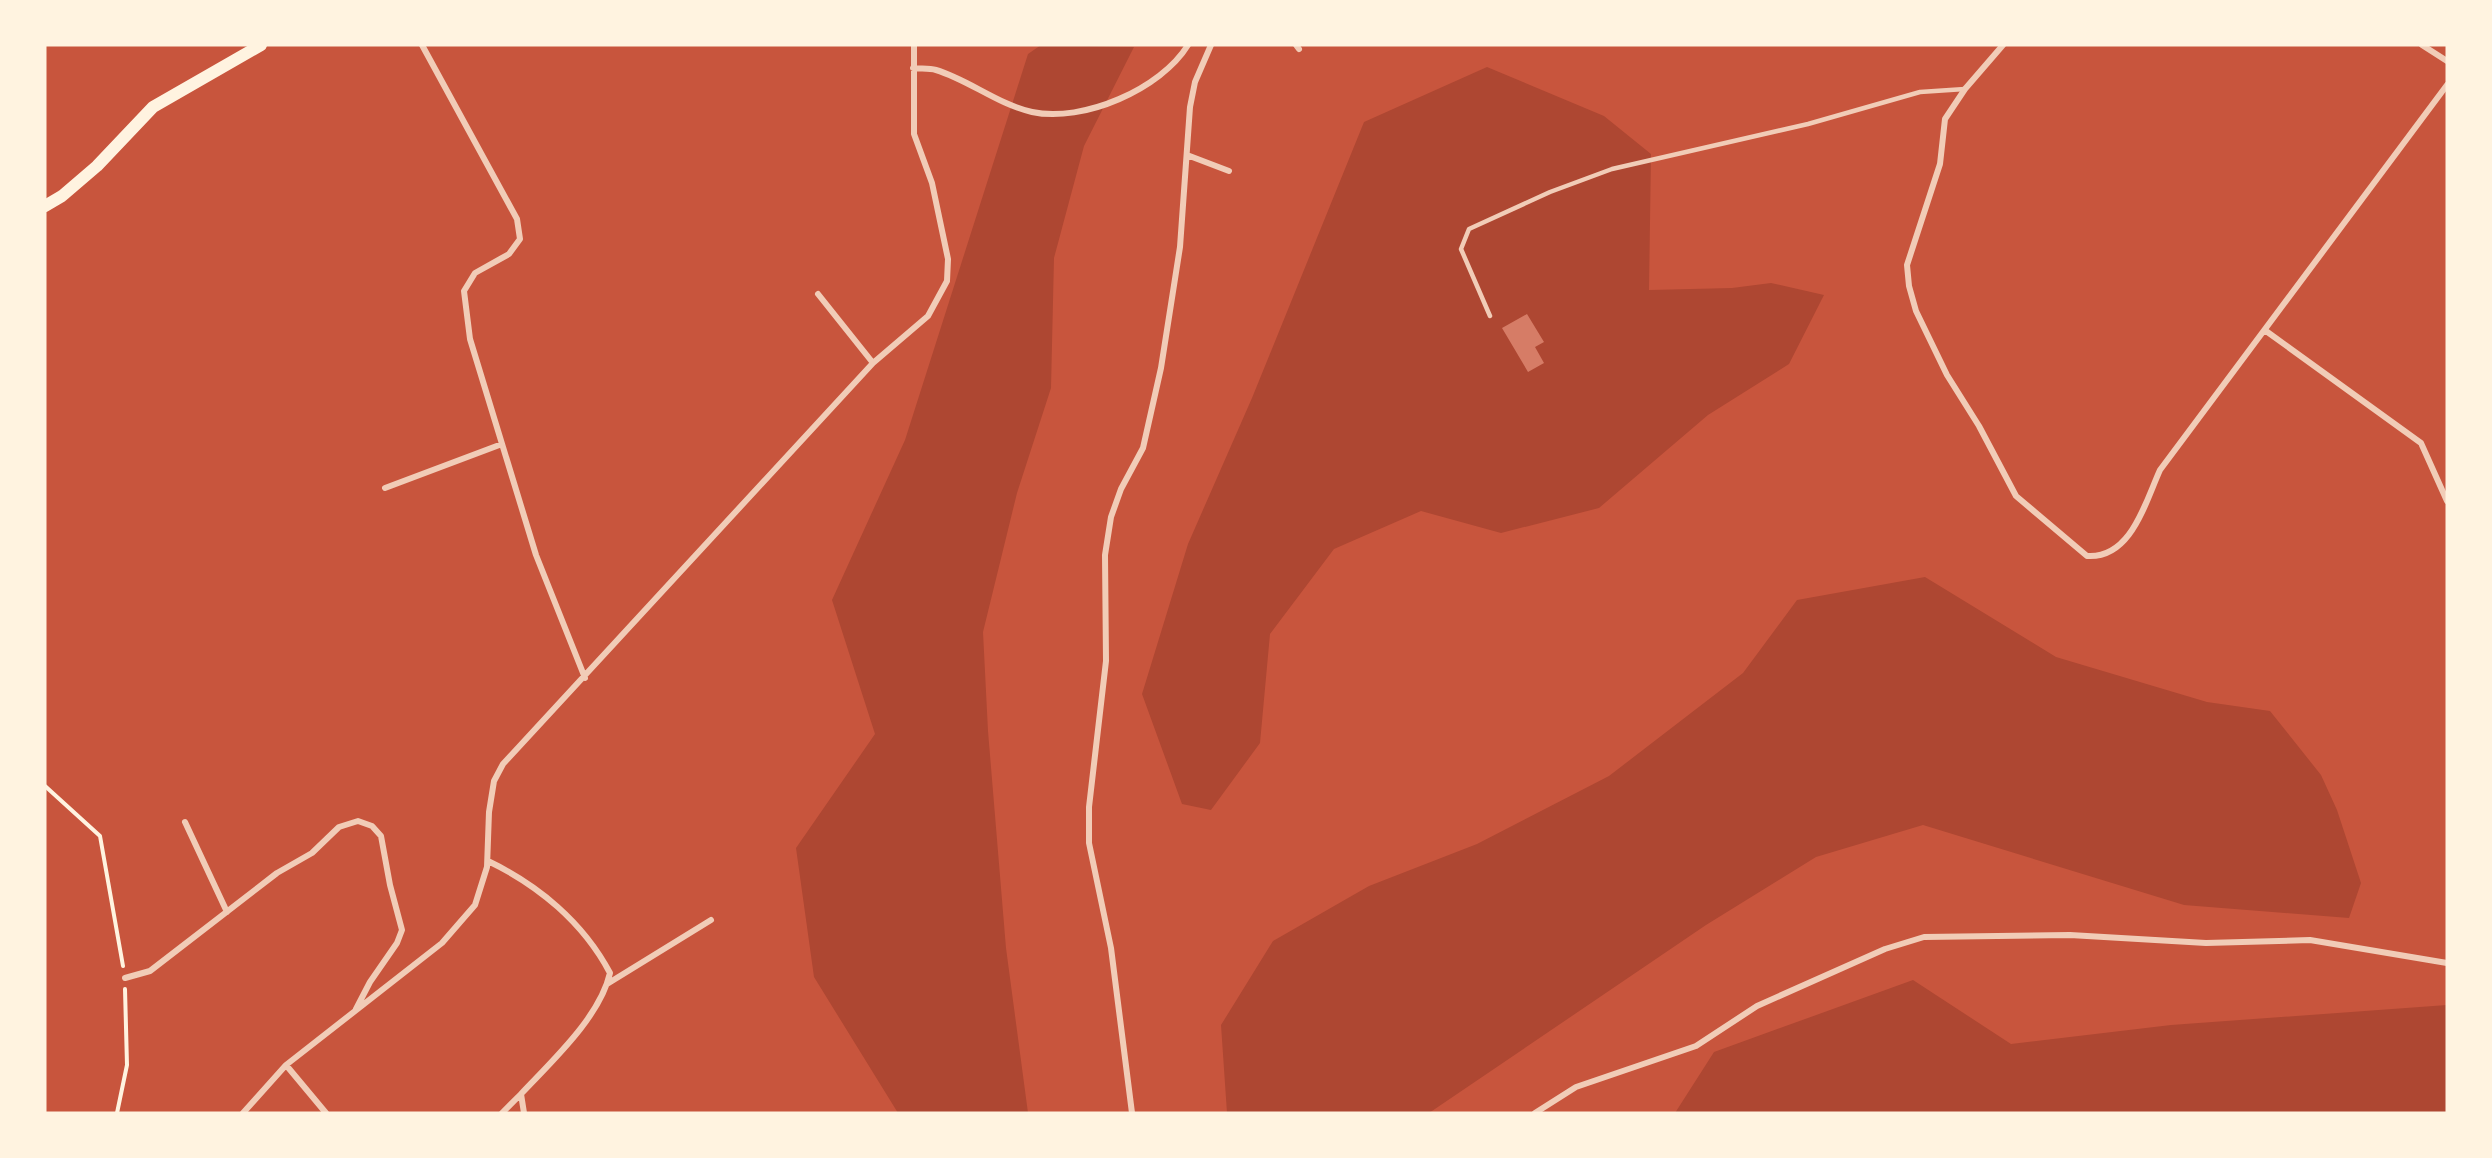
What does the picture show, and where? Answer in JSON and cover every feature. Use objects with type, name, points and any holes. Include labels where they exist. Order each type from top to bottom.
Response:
[{"type":"main road","points":[[45,206],[62,196],[97,166],[153,107],[261,45]]},
{"type":"street","points":[[422,45],[517,219],[520,239],[509,254],[475,273],[464,291],[471,339],[536,555],[585,678]]},
{"type":"street","points":[[243,1113],[285,1065],[442,943],[475,905],[488,861],[489,812],[494,781],[503,764],[585,678],[873,363],[928,316],[947,281],[948,259],[932,183],[914,134],[914,45]]},
{"type":"street","points":[[913,68],[935,70],[1003,102],[1033,112],[1064,113],[1111,103],[1134,92],[1164,74],[1181,57],[1188,45]]},
{"type":"street","points":[[1132,1113],[1111,948],[1089,843],[1089,807],[1106,661],[1105,555],[1111,517],[1121,489],[1143,448],[1161,368],[1179,247],[1195,82],[1211,45]]},
{"type":"street","points":[[2003,45],[1965,89],[1945,119],[1940,164],[1907,266],[1909,286],[1916,311],[1947,375],[1979,426],[2016,496],[2087,556],[2101,557],[2125,542],[2160,470],[2266,331],[2447,85]]},
{"type":"street","points":[[2422,45],[2447,61]]},
{"type":"street","points":[[1187,155],[1229,171]]},
{"type":"street","points":[[818,294],[873,363]]},
{"type":"street","points":[[2266,331],[2421,443],[2447,501]]},
{"type":"street","points":[[385,488],[502,444]]},
{"type":"street","points":[[124,978],[150,971],[277,873],[312,853],[339,827],[358,821],[372,826],[381,836],[390,885],[402,930],[397,943],[370,982],[354,1012]]},
{"type":"street","points":[[185,822],[227,912]]},
{"type":"street","points":[[488,861],[520,877],[553,901],[602,957],[610,973],[605,992],[567,1045],[502,1113]]},
{"type":"street","points":[[607,984],[711,920]]},
{"type":"street","points":[[1536,1113],[1551,1100],[1576,1087],[1696,1046],[1757,1006],[1885,949],[1924,937],[2070,934],[2206,943],[2310,940],[2447,963]]},
{"type":"street","points":[[285,1065],[326,1113]]},
{"type":"street","points":[[521,1094],[524,1113]]},
{"type":"lane","points":[[1490,315],[1461,249],[1469,229],[1550,192],[1612,169],[1808,124],[1920,92],[1965,89]]},
{"type":"path","points":[[45,786],[100,836],[124,978],[127,1065],[117,1113]]},
{"type":"shaded area","points":[[1041,45],[1134,47],[1084,146],[1054,258],[1051,388],[1017,493],[983,632],[988,731],[1006,948],[1028,1113],[898,1113],[814,977],[796,848],[875,734],[832,600],[905,440],[1028,54]]},
{"type":"shaded area","points":[[1487,67],[1604,116],[1651,154],[1649,290],[1732,288],[1771,283],[1824,295],[1789,364],[1708,415],[1599,508],[1501,533],[1421,511],[1334,549],[1270,634],[1260,743],[1211,810],[1182,804],[1142,694],[1188,544],[1252,398],[1364,122]]},
{"type":"shaded area","points":[[1925,577],[2056,657],[2207,702],[2270,711],[2321,775],[2337,810],[2361,883],[2349,918],[2184,905],[1923,825],[1816,857],[1706,925],[1429,1113],[1227,1113],[1221,1025],[1273,941],[1369,886],[1477,844],[1609,776],[1743,673],[1797,600]]},
{"type":"shaded area","points":[[1913,980],[2011,1044],[2171,1025],[2447,1005],[2447,1113],[1675,1113],[1714,1052]]},
{"type":"building","points":[[1527,314],[1544,342],[1535,347],[1544,363],[1528,372],[1502,328]]}]
